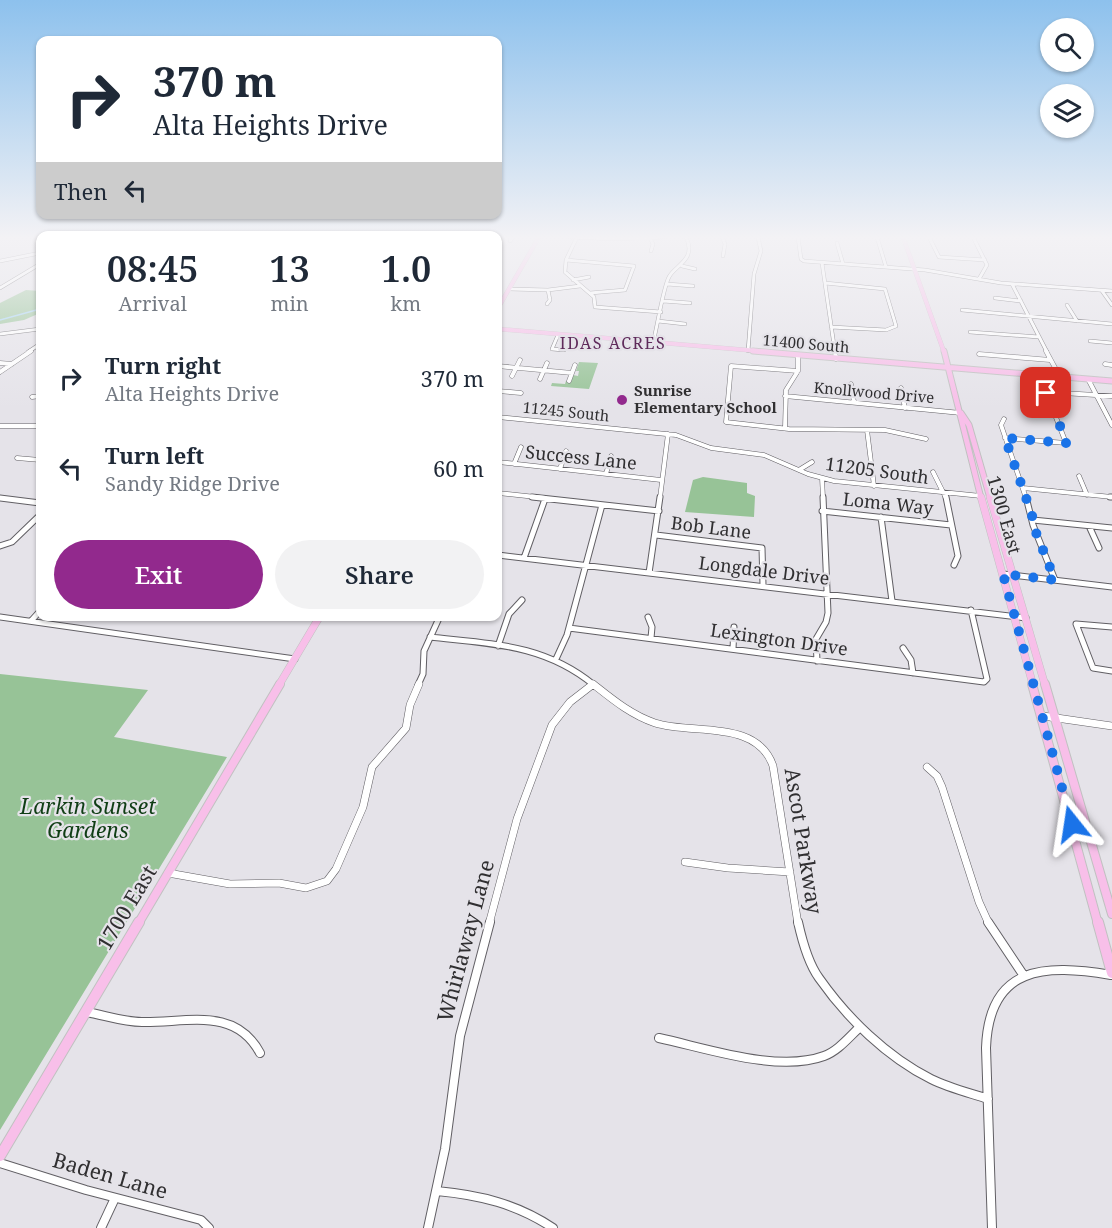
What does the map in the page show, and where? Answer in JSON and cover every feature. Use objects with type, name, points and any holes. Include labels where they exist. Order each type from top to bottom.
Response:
[{"type":"main road","name":"1300 East","points":[[924,294],[949,368],[961,413],[961,425],[1043,716],[1112,974]]},
{"type":"main road","name":"11400 South","points":[[502,330],[1112,381]]},
{"type":"main road","name":"1300 East","points":[[961,413],[969,425],[1112,914]]},
{"type":"main road","name":"1700 East","points":[[0,1156],[318,621]]},
{"type":"street","points":[[547,304],[550,300],[549,294]]},
{"type":"street","points":[[591,294],[594,297],[595,307],[661,312]]},
{"type":"street","points":[[653,343],[665,294]]},
{"type":"street","points":[[748,351],[752,294]]},
{"type":"street","points":[[827,294],[836,358]]},
{"type":"street","points":[[831,327],[891,330],[896,326],[887,294]]},
{"type":"street","points":[[1017,294],[1060,377]]},
{"type":"street","points":[[995,298],[1021,301]]},
{"type":"street","points":[[663,301],[690,303]]},
{"type":"street","points":[[1067,305],[1077,321]]},
{"type":"street","points":[[962,310],[1112,324]]},
{"type":"street","points":[[658,321],[685,324]]},
{"type":"street","points":[[0,334],[36,330]]},
{"type":"street","points":[[970,332],[1039,337]]},
{"type":"street","points":[[558,335],[552,349],[564,350]]},
{"type":"street","points":[[1090,341],[1112,342]]},
{"type":"street","points":[[0,372],[36,347]]},
{"type":"street","points":[[979,354],[1050,360]]},
{"type":"street","points":[[798,355],[798,371],[787,387],[785,396],[785,428],[867,430],[914,434],[926,439]]},
{"type":"street","points":[[512,376],[520,360]]},
{"type":"street","points":[[0,363],[12,363]]},
{"type":"street","points":[[540,379],[547,363]]},
{"type":"street","points":[[1105,364],[1112,365]]},
{"type":"street","points":[[569,381],[575,365]]},
{"type":"street","points":[[502,366],[572,373]]},
{"type":"street","name":"Knollwood Drive","points":[[785,428],[726,422],[731,366],[798,371]]},
{"type":"street","points":[[1088,380],[1112,425]]},
{"type":"street","points":[[851,384],[854,402]]},
{"type":"street","points":[[901,388],[904,408]]},
{"type":"street","points":[[502,391],[521,393]]},
{"type":"street","points":[[1005,438],[1066,443],[1046,393],[1052,391],[1112,396]]},
{"type":"street","points":[[32,397],[36,396]]},
{"type":"street","name":"Knollwood Drive","points":[[785,396],[961,413]]},
{"type":"street","name":"11245 South","points":[[502,417],[668,434]]},
{"type":"street","points":[[1004,419],[1001,425],[1005,438],[1047,563],[1055,580]]},
{"type":"street","points":[[0,426],[36,426]]},
{"type":"street","points":[[867,430],[874,486]]},
{"type":"street","points":[[649,573],[668,434]]},
{"type":"street","name":"11205 South","points":[[668,434],[686,437],[725,452],[765,455],[822,478],[874,486],[981,496]]},
{"type":"street","points":[[514,464],[521,447]]},
{"type":"street","points":[[560,469],[566,451]]},
{"type":"street","points":[[606,474],[611,456]]},
{"type":"street","points":[[17,458],[36,460]]},
{"type":"street","name":"Success Lane","points":[[502,462],[661,480]]},
{"type":"street","points":[[799,470],[812,462]]},
{"type":"street","points":[[933,472],[940,481],[951,525],[957,556],[954,565]]},
{"type":"street","points":[[1079,476],[1087,495]]},
{"type":"street","points":[[816,660],[816,639],[828,618],[822,478]]},
{"type":"street","points":[[1023,488],[1112,498]]},
{"type":"street","points":[[502,494],[659,511]]},
{"type":"street","points":[[0,498],[36,502]]},
{"type":"street","points":[[524,558],[545,499]]},
{"type":"street","points":[[556,659],[569,628],[602,505]]},
{"type":"street","name":"Loma Way","points":[[822,511],[951,525]]},
{"type":"street","points":[[881,517],[892,601]]},
{"type":"street","points":[[2,546],[36,518]]},
{"type":"street","points":[[1033,520],[1112,528]]},
{"type":"street","points":[[1089,526],[1099,548]]},
{"type":"street","name":"Bob Lane","points":[[656,535],[762,548],[762,585]]},
{"type":"street","name":"Longdale Drive","points":[[502,555],[1026,618]]},
{"type":"street","points":[[1003,574],[1112,587]]},
{"type":"street","points":[[498,646],[510,611],[522,600]]},
{"type":"street","name":"Lexington Drive","points":[[569,628],[986,681],[971,610]]},
{"type":"street","points":[[31,621],[36,615]]},
{"type":"street","points":[[0,617],[295,660]]},
{"type":"street","points":[[648,617],[652,627],[651,639]]},
{"type":"street","points":[[168,873],[230,884],[279,883],[306,888],[327,881],[336,869],[363,807],[372,767],[406,728],[410,705],[422,680],[422,657],[438,621]]},
{"type":"street","points":[[1112,627],[1076,624],[1088,661],[1093,668],[1112,671]]},
{"type":"street","points":[[733,649],[734,627]]},
{"type":"street","name":"Ascot Parkway","points":[[430,637],[528,650],[556,659],[626,710],[647,721],[738,736],[760,744],[773,766],[798,924],[808,958],[831,994],[860,1027],[907,1065],[933,1080],[988,1099]]},
{"type":"street","points":[[903,648],[911,660],[913,673]]},
{"type":"street","name":"Whirlaway Lane","points":[[428,1228],[437,1191],[460,1036],[517,819],[552,725],[570,702],[592,685]]},
{"type":"street","points":[[1043,716],[1112,726]]},
{"type":"street","points":[[927,767],[937,776],[942,787],[979,902],[990,926],[1024,976]]},
{"type":"street","points":[[685,862],[728,868],[790,872]]},
{"type":"street","points":[[992,1228],[987,1041],[992,1009],[1005,990],[1024,976],[1038,971],[1069,969],[1112,974]]},
{"type":"street","points":[[86,1012],[141,1022],[206,1020],[228,1024],[248,1032],[256,1040],[260,1053]]},
{"type":"street","points":[[659,1038],[782,1062],[804,1062],[824,1057],[840,1047],[860,1027]]},
{"type":"street","name":"Baden Lane","points":[[0,1163],[115,1198],[201,1220],[208,1228]]},
{"type":"street","points":[[437,1191],[501,1200],[553,1228]]},
{"type":"street","points":[[101,1228],[115,1198]]},
{"type":"green space","points":[[17,294],[36,294],[36,315],[24,320],[0,324],[0,303]]},
{"type":"green space","points":[[579,362],[598,363],[589,389],[551,386],[552,383],[571,382],[573,375],[578,376],[579,371],[576,371]]},
{"type":"green space","points":[[703,477],[747,483],[747,493],[755,496],[754,517],[685,512],[693,480]]},
{"type":"green space","name":"Larkin Sunset Gardens","points":[[0,674],[148,690],[114,737],[227,757],[0,1130]]},
{"type":"waterway","points":[[0,320],[36,310]]},
{"type":"place","name":"Sunrise Elementary School","points":[[622,400]]},
{"type":"district","name":"IDAS ACRES","points":[[613,343]]},
{"type":"route","points":[[1046,393],[1067,442],[1060,444],[1005,438],[1032,515],[1033,525],[1055,580],[1003,574],[1072,824]]}]
